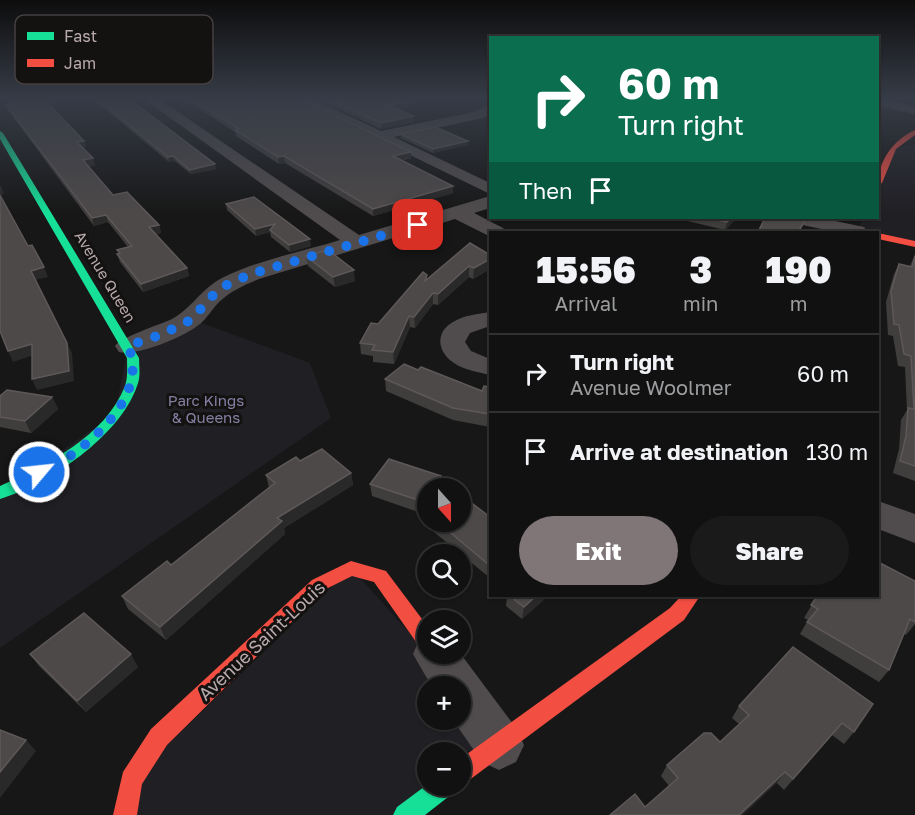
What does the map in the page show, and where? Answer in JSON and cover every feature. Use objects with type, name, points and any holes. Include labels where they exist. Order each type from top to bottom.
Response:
[{"type":"street","name":"Avenue Queen","points":[[0,493],[76,452],[115,414],[132,384],[133,358],[128,346],[2,137]]},
{"type":"street","points":[[205,137],[356,242]]},
{"type":"street","points":[[382,137],[489,189]]},
{"type":"street","points":[[879,181],[893,148],[908,137]]},
{"type":"street","points":[[128,346],[160,335],[191,320],[211,297],[228,284],[251,274],[489,202]]},
{"type":"street","points":[[459,213],[494,231]]},
{"type":"street","points":[[802,219],[860,228]]},
{"type":"street","points":[[879,236],[915,244]]},
{"type":"street","points":[[489,319],[476,320],[456,330],[451,338],[451,346],[456,354],[465,360],[489,367]]},
{"type":"street","points":[[879,515],[915,529]]},
{"type":"street","name":"Avenue Saint-Louis","points":[[125,815],[131,780],[159,737],[318,585],[351,568],[380,576],[417,628]]},
{"type":"street","points":[[471,766],[677,614],[690,597]]},
{"type":"street","points":[[471,706],[499,745]]},
{"type":"street","points":[[405,815],[431,796]]},
{"type":"green space","points":[[915,144],[915,244],[879,236],[879,231],[857,231],[863,219],[879,219],[879,181],[893,148]]},
{"type":"green space","name":"Parc Kings & Queens","points":[[191,319],[310,363],[331,418],[0,648],[0,493],[115,414],[128,346]]},
{"type":"green space","points":[[351,568],[417,641],[417,664],[437,664],[448,676],[417,676],[417,730],[471,730],[471,727],[499,745],[471,751],[471,742],[417,742],[418,796],[400,815],[125,815],[131,780]]},
{"type":"building","points":[[30,137],[80,137],[84,141],[77,142],[93,158],[83,160],[113,195],[127,192],[159,225],[149,227],[187,268],[141,284],[117,254],[120,253],[117,250],[132,246],[106,215],[92,218]]},
{"type":"building","points":[[144,137],[179,137],[215,164],[190,170],[173,156],[168,157]]},
{"type":"building","points":[[246,137],[380,137],[411,152],[393,156],[453,186],[373,209],[284,156],[278,157]]},
{"type":"building","points":[[407,137],[459,137],[468,141],[433,149]]},
{"type":"building","points":[[0,195],[28,246],[32,245],[44,267],[31,271],[67,343],[69,371],[32,379],[32,344],[8,351],[0,331]]},
{"type":"building","points":[[254,197],[310,239],[289,245],[270,230],[275,224],[255,229],[226,204]]},
{"type":"building","points":[[712,219],[731,219],[727,222]]},
{"type":"building","points":[[764,219],[806,219],[799,231],[758,231]]},
{"type":"building","points":[[470,243],[489,254],[489,260],[474,268],[469,266],[438,294],[433,293],[414,317],[409,316],[393,352],[372,350],[375,345],[360,343],[371,323],[378,324],[423,272],[427,275],[425,281]]},
{"type":"building","points":[[328,250],[354,270],[333,277],[306,256]]},
{"type":"building","points":[[915,256],[915,466],[900,461],[906,436],[908,408],[914,409],[911,356],[904,354],[899,325],[894,324],[891,291],[899,264],[912,267]]},
{"type":"building","points":[[404,364],[418,370],[421,367],[482,391],[484,386],[489,387],[489,414],[453,408],[385,379]]},
{"type":"building","points":[[7,390],[52,397],[25,421],[0,417],[0,396]]},
{"type":"building","points":[[322,449],[351,473],[277,518],[282,521],[160,627],[122,596],[167,561],[171,565],[275,483],[266,475],[296,457],[300,461]]},
{"type":"building","points":[[389,459],[441,476],[440,478],[417,478],[417,500],[370,484]]},
{"type":"building","points":[[471,503],[489,516],[489,565],[471,550],[471,544],[464,544],[450,532],[471,532]]},
{"type":"building","points":[[879,563],[915,581],[915,622],[910,619],[889,670],[807,622],[818,609],[811,605],[816,597],[879,597]]},
{"type":"building","points":[[511,597],[535,597],[524,607]]},
{"type":"building","points":[[84,613],[131,654],[77,701],[30,654]]},
{"type":"building","points":[[793,647],[873,704],[854,732],[842,723],[793,779],[785,772],[739,815],[610,815],[635,794],[645,807],[678,778],[667,765],[704,733],[711,733],[720,742],[749,715],[739,706]]},
{"type":"building","points":[[0,730],[26,740],[0,772]]},
{"type":"traffic: fast","points":[[0,493],[58,463],[94,438],[122,405],[133,379],[133,358],[2,137]]},
{"type":"traffic: fast","points":[[405,815],[431,796]]},
{"type":"traffic: jam","points":[[879,181],[893,148],[908,137]]},
{"type":"traffic: jam","points":[[879,236],[915,244]]},
{"type":"traffic: jam","points":[[125,815],[131,780],[159,737],[318,585],[351,568],[380,576],[417,628]]},
{"type":"traffic: jam","points":[[471,765],[677,614],[690,597]]},
{"type":"route","points":[[39,472],[76,452],[115,414],[132,384],[133,358],[128,346],[160,335],[191,320],[211,297],[228,284],[251,274],[418,225]]}]
